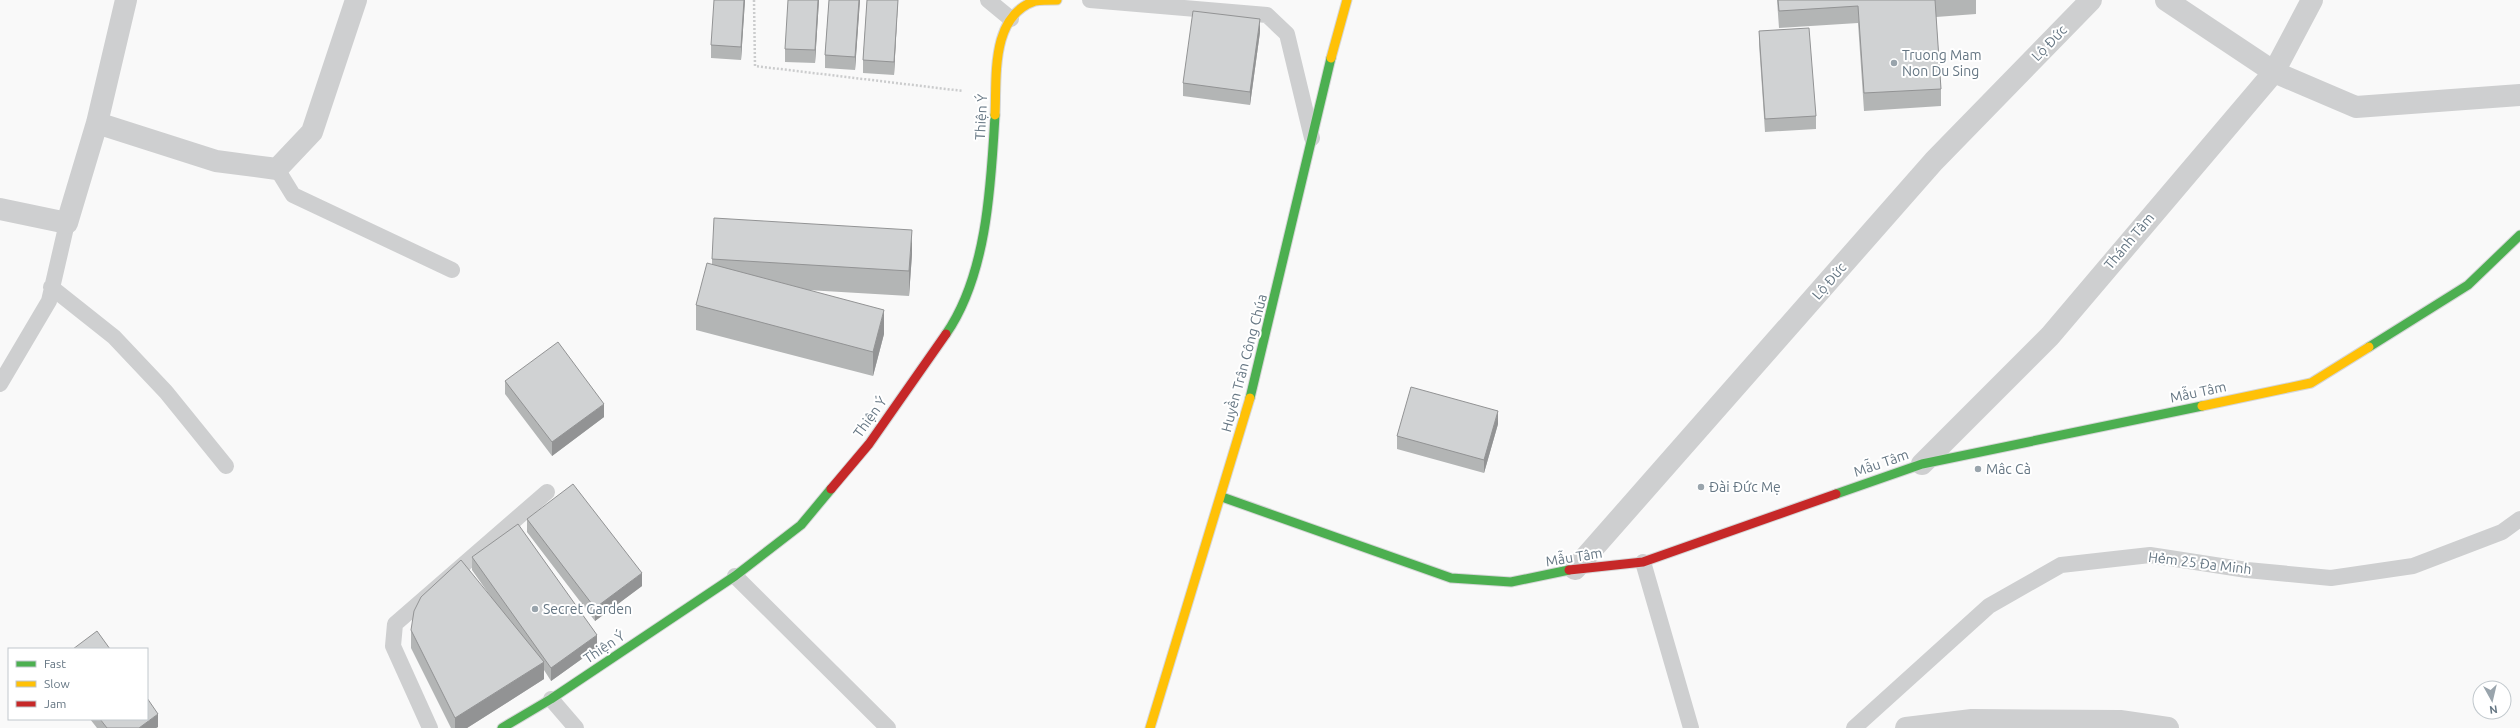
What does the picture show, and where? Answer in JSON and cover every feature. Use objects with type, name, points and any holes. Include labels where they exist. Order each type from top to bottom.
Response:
[{"type":"street","points":[[0,209],[67,223],[97,123],[126,0]]},
{"type":"street","points":[[97,123],[216,161],[277,169],[312,132],[356,0]]},
{"type":"street","name":"Thiện Ý","points":[[502,728],[551,699],[735,576],[801,525],[869,444],[954,322],[979,259],[992,155],[999,46],[1011,19],[1021,9],[1036,1],[1057,0]]},
{"type":"street","name":"Huyền Trân Công Chúa","points":[[1150,728],[1222,497],[1260,364],[1312,140],[1347,0]]},
{"type":"street","name":"Lộ Đức","points":[[1575,569],[1934,161],[2091,0]]},
{"type":"street","points":[[2166,0],[2274,72],[2356,107],[2520,95]]},
{"type":"street","name":"Thánh Tâm","points":[[1922,464],[2050,336],[2274,72],[2312,0]]},
{"type":"street","name":"Mẫu Tâm","points":[[1222,497],[1451,578],[1511,582],[1575,569],[1643,562],[1922,464],[2311,383],[2468,285],[2520,235]]},
{"type":"street","points":[[1906,728],[1972,720],[2120,721],[2168,728]]},
{"type":"lane","points":[[988,0],[1011,19]]},
{"type":"lane","points":[[1090,0],[1267,15],[1287,34],[1312,140]]},
{"type":"lane","points":[[277,169],[293,195],[452,270]]},
{"type":"lane","points":[[0,384],[49,301],[67,223]]},
{"type":"lane","points":[[52,287],[114,337],[166,392],[226,466]]},
{"type":"lane","points":[[430,728],[393,646],[395,624],[547,492]]},
{"type":"lane","name":"Hẻm 25 Đa Minh","points":[[1854,728],[1989,606],[2060,565],[2150,555],[2247,570],[2331,578],[2413,566],[2502,532],[2520,519]]},
{"type":"lane","points":[[1643,562],[1690,728]]},
{"type":"lane","points":[[735,576],[888,728]]},
{"type":"lane","points":[[551,699],[576,728]]},
{"type":"path","points":[[754,0],[755,66],[996,94]]},
{"type":"building","points":[[714,0],[744,0],[741,47],[711,45]]},
{"type":"building","points":[[788,0],[818,0],[815,50],[785,49]]},
{"type":"building","points":[[829,0],[859,0],[855,57],[825,55]]},
{"type":"building","points":[[867,0],[898,0],[894,62],[863,60]]},
{"type":"building","points":[[1778,0],[1935,0],[1941,89],[1864,93],[1858,6],[1779,11]]},
{"type":"building","points":[[1193,11],[1260,19],[1250,92],[1183,83]]},
{"type":"building","points":[[1809,28],[1816,116],[1765,119],[1759,31]]},
{"type":"building","points":[[714,218],[912,230],[909,271],[712,259]]},
{"type":"building","points":[[707,263],[884,310],[873,352],[696,305]]},
{"type":"building","points":[[558,342],[604,404],[552,442],[505,381]]},
{"type":"building","points":[[1411,387],[1498,411],[1484,460],[1397,436]]},
{"type":"building","points":[[573,484],[642,573],[595,608],[527,519]]},
{"type":"building","name":"Secret Garden","points":[[518,524],[597,635],[551,668],[472,557]]},
{"type":"building","points":[[461,560],[544,662],[455,718],[411,630],[414,611],[421,597]]},
{"type":"building","points":[[97,631],[109,648],[74,648]]},
{"type":"building","points":[[148,699],[158,714],[139,728],[107,728],[101,720],[148,720]]},
{"type":"traffic: fast","points":[[1250,398],[1331,58]]},
{"type":"traffic: fast","points":[[946,334],[960,311],[970,285],[978,257],[989,199],[995,115]]},
{"type":"traffic: fast","points":[[2369,347],[2468,285],[2520,235]]},
{"type":"traffic: fast","points":[[1836,494],[1922,464],[2202,406]]},
{"type":"traffic: fast","points":[[502,728],[551,699],[735,576],[801,525],[831,489]]},
{"type":"traffic: fast","points":[[1222,497],[1451,578],[1511,582],[1569,570]]},
{"type":"traffic: slow","points":[[995,115],[999,50],[1003,34],[1010,20],[1020,9],[1035,1],[1057,0]]},
{"type":"traffic: slow","points":[[1331,58],[1347,0]]},
{"type":"traffic: slow","points":[[2202,406],[2311,383],[2369,347]]},
{"type":"traffic: slow","points":[[1150,728],[1250,398]]},
{"type":"traffic: jam","points":[[831,489],[869,444],[946,334]]},
{"type":"traffic: jam","points":[[1569,570],[1643,562],[1836,494]]},
{"type":"place","name":"Truong Mam Non Du Sing","points":[[1894,63]]},
{"type":"place","name":"Mâc Cà","points":[[1978,469]]},
{"type":"place","name":"Đài Đức Mẹ","points":[[1701,487]]},
{"type":"place","name":"Secret Garden","points":[[535,609]]}]
